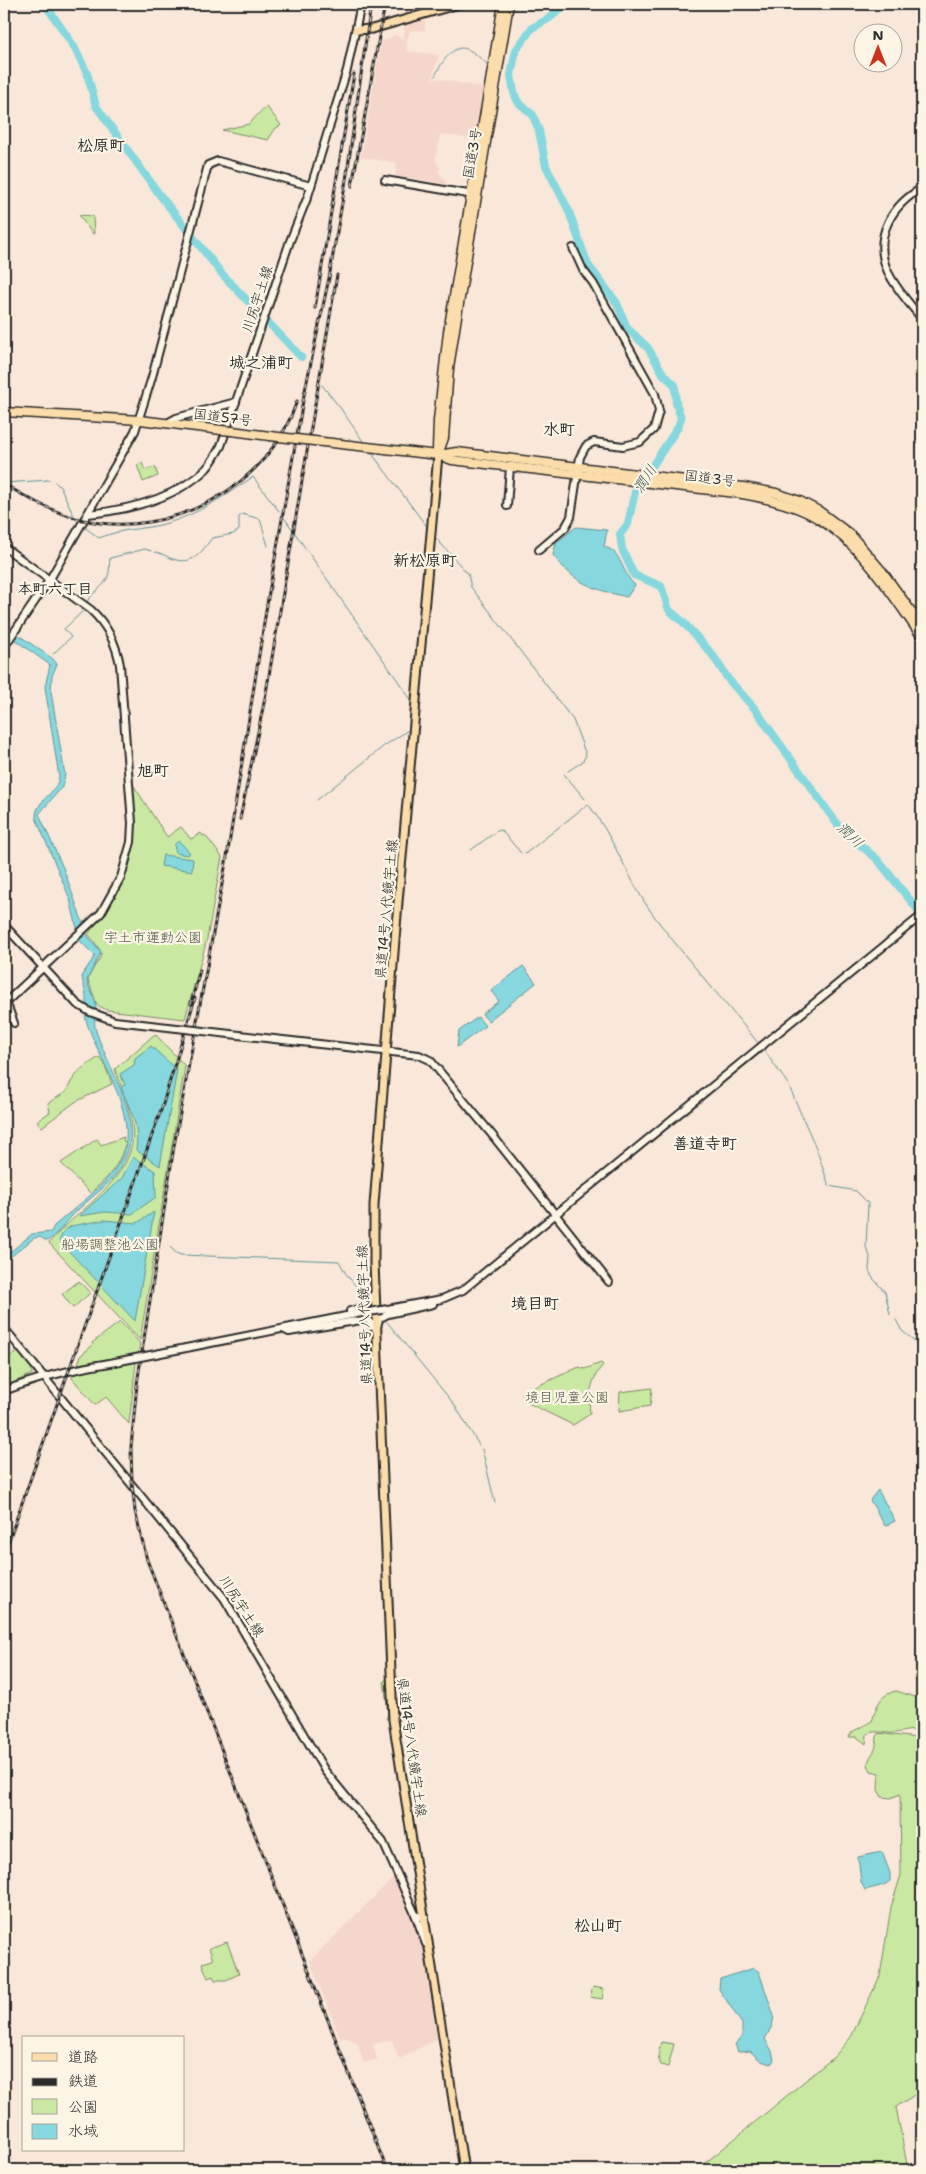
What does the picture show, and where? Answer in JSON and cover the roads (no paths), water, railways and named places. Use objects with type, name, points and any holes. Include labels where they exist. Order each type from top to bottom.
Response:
[{"type":"highway","name":"国道3号","points":[[438,455],[444,438],[449,368],[503,4]]},
{"type":"highway","name":"国道3号","points":[[475,195],[509,4]]},
{"type":"highway","name":"国道57号","points":[[4,412],[168,422],[270,436],[438,455]]},
{"type":"highway","name":"国道3号","points":[[438,455],[457,452],[657,475],[759,489],[800,501],[819,511],[851,535],[865,550],[922,626]]},
{"type":"highway","name":"国道3号","points":[[438,455],[452,460],[760,497],[808,513],[854,547],[874,570],[922,637]]},
{"type":"main road","points":[[356,30],[372,29],[459,4]]},
{"type":"main road","name":"県道14号八代鏡宇土線","points":[[438,455],[398,902],[388,1051],[374,1205],[374,1294],[393,1720],[437,1989],[464,2170]]},
{"type":"street","name":"川尻宇土線","points":[[88,514],[145,503],[195,478],[207,468],[221,446],[311,186],[347,70],[361,4]]},
{"type":"street","points":[[4,647],[50,579],[140,420],[208,165],[213,161],[218,161],[311,186]]},
{"type":"street","points":[[385,180],[475,195]]},
{"type":"street","points":[[922,188],[910,194],[893,212],[887,223],[883,245],[888,272],[922,319]]},
{"type":"street","points":[[539,550],[568,523],[573,509],[581,453],[590,444],[598,442],[628,446],[642,441],[654,429],[659,411],[654,394],[593,283],[583,270],[573,248]]},
{"type":"street","points":[[168,422],[176,418],[236,402]]},
{"type":"street","points":[[507,506],[510,467]]},
{"type":"street","points":[[4,547],[50,579],[101,619],[118,650],[132,823],[131,842],[118,885],[101,913],[5,1003],[14,1023]]},
{"type":"street","points":[[4,1391],[42,1376],[69,1369],[110,1363],[356,1314],[385,1312],[442,1299],[463,1290],[920,917]]},
{"type":"street","points":[[4,925],[77,1004],[103,1018],[114,1021],[388,1051],[419,1055],[430,1060],[609,1282]]},
{"type":"street","points":[[103,1018],[180,1026]]},
{"type":"street","points":[[294,1326],[315,1318],[365,1307],[374,1294]]},
{"type":"street","points":[[376,1330],[378,1321],[385,1312]]},
{"type":"street","points":[[283,1328],[289,1332],[367,1319],[376,1330]]},
{"type":"street","name":"川尻宇土線","points":[[4,1328],[224,1598],[326,1771],[341,1793],[383,1842],[415,1914],[427,1948],[437,1989]]},
{"type":"street","points":[[415,1914],[419,1917],[425,1916]]},
{"type":"water","points":[[576,527],[607,530],[604,547],[615,553],[635,585],[627,597],[594,588],[577,579],[553,555],[556,543]]},
{"type":"water","points":[[4,625],[53,659],[57,664],[52,676],[51,692],[65,775],[62,787],[39,814],[64,870],[87,935],[101,952],[87,980],[96,1005],[95,1028],[124,1097],[130,1131],[129,1148],[122,1165],[109,1182],[51,1238],[47,1241],[40,1237],[34,1238],[4,1262],[4,1257],[32,1234],[51,1232],[54,1226],[104,1183],[117,1166],[125,1149],[126,1131],[117,1093],[85,1017],[86,994],[82,975],[95,956],[80,941],[70,899],[36,818],[39,806],[54,788],[59,777],[45,687],[50,665],[4,632]]},
{"type":"water","points":[[180,842],[190,853],[188,855],[176,853],[174,845]]},
{"type":"water","points":[[163,855],[193,859],[192,871],[161,866]]},
{"type":"water","points":[[523,966],[536,983],[488,1021],[482,1014],[499,1001],[491,991]]},
{"type":"water","points":[[478,1017],[485,1026],[457,1047],[459,1031]]},
{"type":"water","points":[[151,1046],[177,1070],[160,1166],[136,1150],[135,1124],[121,1087],[125,1085],[120,1074],[134,1065],[135,1058]]},
{"type":"water","points":[[133,1157],[155,1171],[156,1197],[132,1214],[105,1212],[79,1216],[122,1178]]},
{"type":"water","points":[[154,1212],[135,1321],[59,1241],[63,1232],[71,1226],[104,1220],[137,1223]]},
{"type":"water","points":[[878,1490],[895,1521],[885,1526],[870,1500]]},
{"type":"water","points":[[882,1852],[890,1873],[890,1881],[884,1885],[865,1890],[861,1882],[858,1857]]},
{"type":"water","points":[[754,1968],[759,1972],[774,2016],[772,2026],[765,2039],[772,2051],[774,2060],[771,2064],[761,2061],[750,2051],[738,2052],[735,2044],[742,2037],[742,2024],[719,1989],[720,1979]]},
{"type":"waterway","points":[[45,4],[73,45],[87,73],[96,106],[159,194],[222,274],[301,357]]},
{"type":"waterway","name":"潤川","points":[[567,4],[548,19],[532,28],[516,50],[511,75],[514,93],[518,102],[533,115],[539,131],[546,166],[568,209],[588,265],[617,303],[627,328],[648,348],[664,375],[675,385],[676,403],[681,418],[678,427],[635,492],[628,524],[620,534],[622,549],[634,575],[661,586],[669,610],[683,622],[712,654],[728,679],[755,709],[840,828],[877,859],[922,915]]},
{"type":"waterway","points":[[435,76],[447,56],[456,49],[467,49],[487,64]]},
{"type":"waterway","points":[[4,96],[7,105],[7,118]]},
{"type":"waterway","points":[[322,385],[365,444]]},
{"type":"waterway","points":[[370,451],[428,528]]},
{"type":"waterway","points":[[83,526],[99,538],[116,532],[164,524],[188,516],[221,498],[253,477],[279,511]]},
{"type":"waterway","points":[[4,483],[49,480]]},
{"type":"waterway","points":[[55,482],[61,488],[74,516]]},
{"type":"waterway","points":[[155,552],[180,561],[192,559],[201,552],[212,538],[233,534],[239,530],[239,517],[242,514],[260,519],[268,546]]},
{"type":"waterway","points":[[283,516],[412,701],[410,729],[384,746],[317,800]]},
{"type":"waterway","points":[[435,537],[468,574],[471,587],[573,720],[586,755],[582,762],[568,771]]},
{"type":"waterway","points":[[87,602],[106,580],[109,572],[110,558],[145,549],[151,551]]},
{"type":"waterway","points":[[53,654],[71,637],[64,629],[83,611]]},
{"type":"waterway","points":[[564,774],[585,799]]},
{"type":"waterway","points":[[525,854],[588,804],[598,817],[637,889],[654,916],[759,1044]]},
{"type":"waterway","points":[[471,850],[501,830],[521,853]]},
{"type":"waterway","points":[[763,1049],[788,1084],[816,1148],[829,1186],[856,1191],[868,1203],[866,1247],[870,1256],[869,1270],[872,1277],[885,1292],[890,1314]]},
{"type":"waterway","points":[[169,1246],[181,1255],[339,1261],[346,1274],[367,1299]]},
{"type":"waterway","points":[[896,1320],[902,1331],[915,1341],[922,1360]]},
{"type":"waterway","points":[[387,1322],[454,1404],[479,1445]]},
{"type":"waterway","points":[[482,1449],[495,1503]]},
{"type":"railway","points":[[371,4],[347,174],[329,278],[304,395],[268,598],[227,857],[174,1146],[137,1384],[131,1447],[135,1511],[147,1560],[387,2170]]},
{"type":"railway","points":[[352,186],[385,4]]},
{"type":"railway","points":[[315,308],[354,74]]},
{"type":"railway","points":[[240,819],[266,693],[337,275]]},
{"type":"railway","points":[[4,484],[42,505],[62,514],[83,520],[116,524],[149,522],[182,514],[212,500],[240,482],[264,459],[283,432],[297,401]]},
{"type":"railway","points":[[191,1004],[200,970]]},
{"type":"railway","points":[[4,1554],[162,1107],[195,998]]},
{"type":"district","name":"松原町","points":[[101,145]]},
{"type":"district","name":"城之浦町","points":[[261,362]]},
{"type":"district","name":"水町","points":[[559,429]]},
{"type":"district","name":"新松原町","points":[[425,560]]},
{"type":"district","name":"本町六丁目","points":[[55,589]]},
{"type":"district","name":"旭町","points":[[153,770]]},
{"type":"district","name":"善道寺町","points":[[705,1143]]},
{"type":"district","name":"境目町","points":[[535,1303]]},
{"type":"district","name":"松山町","points":[[598,1925]]},
{"type":"park label","name":"宇土市運動公園","points":[[153,937]]},
{"type":"park label","name":"船場調整池公園","points":[[110,1244]]},
{"type":"park label","name":"境目児童公園","points":[[567,1397]]}]
